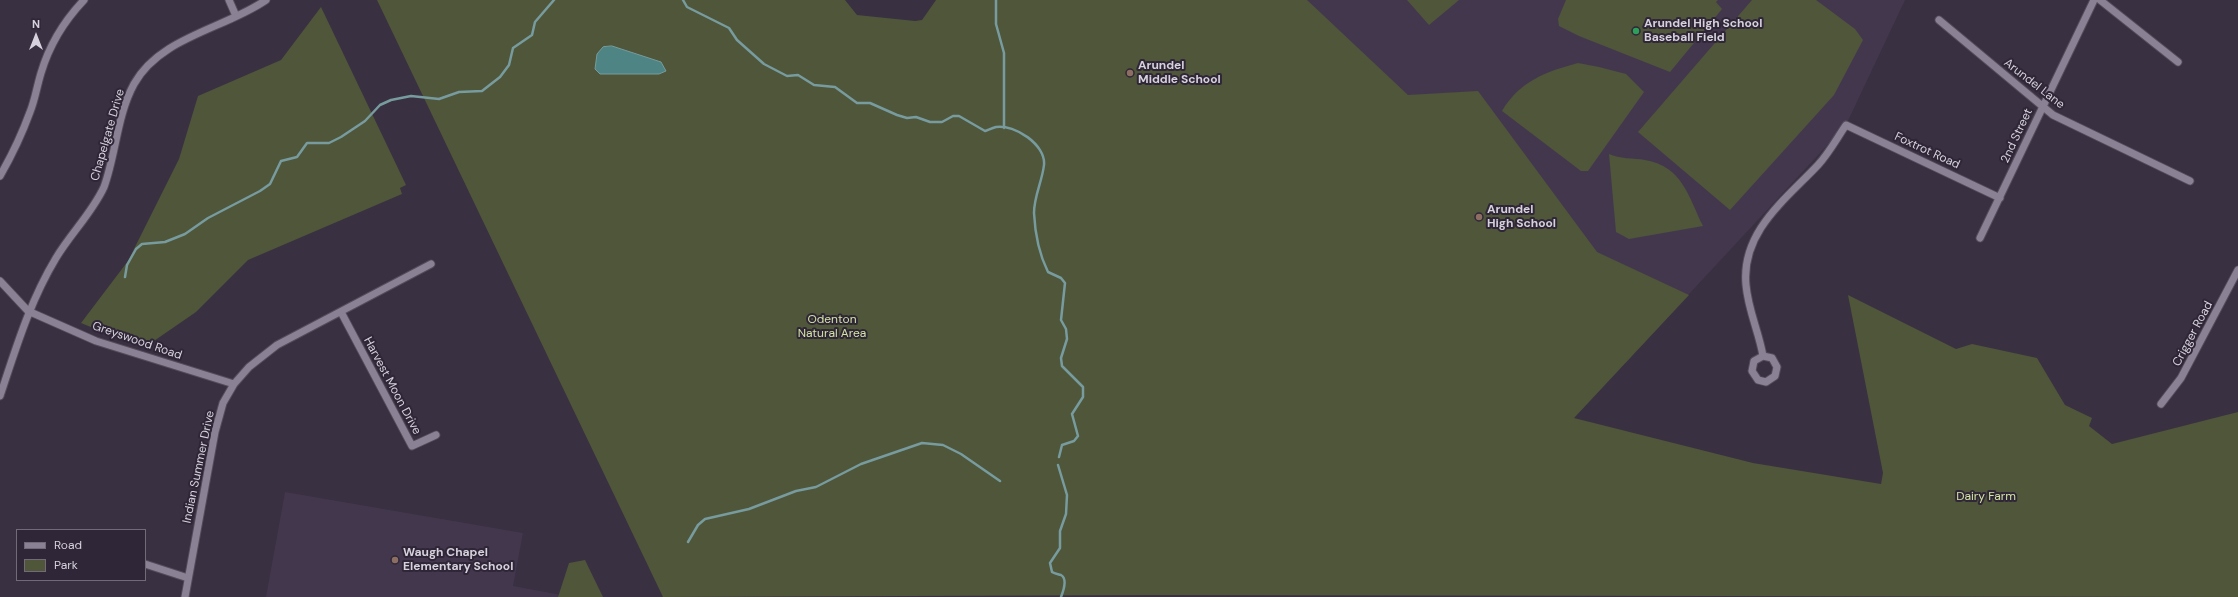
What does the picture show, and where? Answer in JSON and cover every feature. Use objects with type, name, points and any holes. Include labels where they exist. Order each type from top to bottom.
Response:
[{"type":"street","points":[[0,176],[2,167],[19,141],[31,111],[41,72],[50,48],[61,28],[84,0]]},
{"type":"street","points":[[229,0],[236,16]]},
{"type":"street","name":"Chapelgate Drive","points":[[0,396],[28,311],[56,257],[99,198],[104,187],[125,106],[134,84],[145,68],[161,54],[266,0]]},
{"type":"street","name":"2nd Street","points":[[1980,238],[2094,0]]},
{"type":"street","points":[[2100,0],[2178,62]]},
{"type":"street","name":"Arundel Lane","points":[[1939,20],[2053,115],[2190,181]]},
{"type":"street","name":"Foxtrot Road","points":[[1763,356],[1746,285],[1747,258],[1751,242],[1764,222],[1820,163],[1846,125],[2000,198]]},
{"type":"street","name":"Indian Summer Drive","points":[[185,597],[215,432],[223,403],[234,384],[249,367],[277,345],[431,264]]},
{"type":"street","name":"Crigger Road","points":[[2161,404],[2181,378],[2238,270]]},
{"type":"street","name":"Greyswood Road","points":[[0,282],[28,311],[96,341],[234,384]]},
{"type":"street","name":"Harvest Moon Drive","points":[[341,312],[412,446],[436,434]]},
{"type":"street","points":[[146,564],[188,578]]},
{"type":"shaded area","name":"Arundel High School","points":[[996,0],[1905,0],[1846,125],[1574,418]]},
{"type":"shaded area","points":[[612,46],[661,62],[666,71],[659,74],[600,74],[595,69],[597,54],[603,47]]},
{"type":"shaded area","name":"Waugh Chapel Elementary School","points":[[285,492],[523,533],[513,586],[572,597],[266,597]]},
{"type":"green space","name":"Odenton Natural Area","points":[[377,0],[845,0],[857,15],[915,21],[922,20],[936,0],[1307,0],[1408,95],[1478,91],[1597,252],[1689,295],[1574,418],[1753,463],[1881,484],[1883,473],[1848,295],[1956,349],[1972,344],[2037,358],[2065,405],[2092,418],[2089,426],[2112,444],[2238,412],[2238,597],[1157,595],[663,597]]},
{"type":"green space","points":[[1407,0],[1459,0],[1429,25]]},
{"type":"green space","name":"Arundel High School Baseball Field","points":[[1566,0],[1718,0],[1716,2],[1722,9],[1670,72],[1579,36],[1559,26],[1558,19]]},
{"type":"green space","points":[[1752,0],[1816,0],[1855,29],[1863,40],[1834,95],[1730,210],[1638,132]]},
{"type":"green space","points":[[321,7],[406,185],[400,188],[402,194],[248,260],[196,312],[151,343],[124,335],[120,339],[81,323],[128,261],[179,159],[198,96],[281,60]]},
{"type":"green space","points":[[1578,63],[1626,74],[1644,92],[1588,171],[1581,171],[1502,111],[1517,92],[1534,79],[1555,70]]},
{"type":"green space","points":[[1609,154],[1622,158],[1645,160],[1668,169],[1683,184],[1703,226],[1629,239],[1616,232]]},
{"type":"green space","points":[[585,560],[603,597],[558,597],[569,563]]},
{"type":"waterway","points":[[125,277],[127,265],[136,249],[142,244],[165,242],[185,234],[208,218],[260,191],[270,184],[281,161],[297,157],[307,143],[329,143],[341,137],[365,121],[380,105],[391,100],[411,96],[439,99],[459,92],[482,91],[500,77],[509,65],[513,48],[532,35],[535,22],[554,0]]},
{"type":"waterway","points":[[683,0],[687,7],[729,28],[737,40],[764,64],[787,76],[798,75],[814,85],[835,87],[857,103],[870,103],[907,118],[916,117],[930,122],[942,122],[953,116],[959,116],[985,131],[996,127],[1012,129],[1020,132],[1035,143],[1040,150],[1044,165],[1034,207],[1036,236],[1042,258],[1048,272],[1061,278],[1065,283],[1061,320],[1066,329],[1067,339],[1061,358],[1062,366],[1083,387],[1083,397],[1072,414],[1078,436],[1074,441],[1062,445],[1059,457]]},
{"type":"waterway","points":[[996,0],[996,24],[1004,53],[1004,128]]},
{"type":"waterway","points":[[688,542],[698,525],[705,519],[749,509],[796,491],[816,487],[861,464],[922,443],[943,445],[961,454],[1000,481]]},
{"type":"waterway","points":[[1058,465],[1067,495],[1066,514],[1060,531],[1060,548],[1050,563],[1052,572],[1061,575],[1065,582],[1061,597]]},
{"type":"place","name":"Arundel High School Baseball Field","points":[[1636,31]]},
{"type":"place","name":"Arundel Middle School","points":[[1130,73]]},
{"type":"place","name":"Arundel High School","points":[[1479,217]]},
{"type":"place","name":"Waugh Chapel Elementary School","points":[[395,560]]},
{"type":"park label","name":"Dairy Farm","points":[[1986,497]]}]
